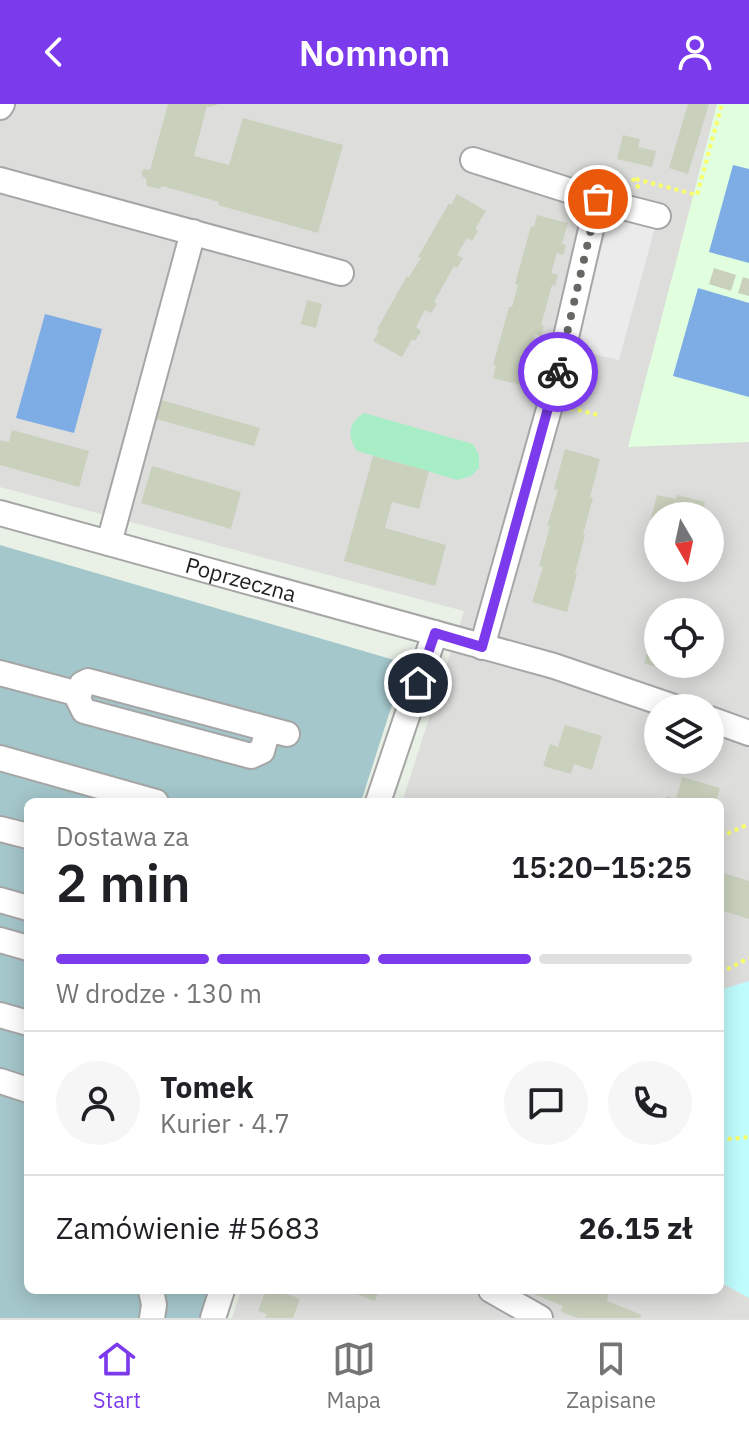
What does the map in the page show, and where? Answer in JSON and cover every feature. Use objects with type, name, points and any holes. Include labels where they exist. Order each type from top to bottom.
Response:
[{"type":"street","points":[[473,160],[658,216]]},
{"type":"street","points":[[0,180],[341,273]]},
{"type":"street","points":[[482,647],[551,402],[598,199]]},
{"type":"street","points":[[109,543],[193,232]]},
{"type":"street","name":"Poprzeczna","points":[[0,513],[554,666],[644,697]]},
{"type":"street","points":[[379,798],[435,633]]},
{"type":"street","points":[[0,673],[79,694],[84,711],[251,756],[262,751],[278,731]]},
{"type":"street","points":[[724,724],[749,733]]},
{"type":"street","points":[[0,758],[142,798]]},
{"type":"street","points":[[0,829],[24,835]]},
{"type":"street","points":[[0,900],[24,907]]},
{"type":"street","points":[[0,940],[24,947]]},
{"type":"street","points":[[0,1015],[24,1018]]},
{"type":"street","points":[[0,1081],[24,1089]]},
{"type":"street","points":[[152,1294],[155,1317]]},
{"type":"street","points":[[213,1318],[221,1294]]},
{"type":"street","points":[[498,1294],[540,1318]]},
{"type":"path","points":[[658,216],[632,178],[697,195],[722,104]]},
{"type":"path","points":[[588,413],[598,415]]},
{"type":"path","points":[[724,835],[749,824]]},
{"type":"path","points":[[724,971],[749,958]]},
{"type":"path","points":[[724,1137],[749,1137]]},
{"type":"shaded area","points":[[0,104],[749,104],[749,1318],[232,1318],[240,1294],[724,1294],[724,798],[403,798],[464,611],[0,487]]},
{"type":"shaded area","points":[[717,104],[749,104],[749,442],[628,447]]},
{"type":"shaded area","points":[[733,165],[749,169],[749,263],[709,252]]},
{"type":"shaded area","points":[[615,205],[658,216],[619,360],[570,349]]},
{"type":"shaded area","points":[[698,288],[749,303],[749,397],[673,376]]},
{"type":"shaded area","points":[[45,314],[102,329],[74,433],[16,418]]},
{"type":"shaded area","points":[[364,413],[473,444],[479,455],[479,468],[471,476],[458,480],[357,451],[351,430]]},
{"type":"shaded area","points":[[0,545],[401,662],[404,667],[362,798],[24,798],[24,1294],[208,1294],[200,1318],[0,1318]]},
{"type":"shaded area","points":[[749,981],[749,1298],[724,1284],[724,989]]},
{"type":"building","points":[[168,104],[219,104],[207,106],[194,156],[229,165],[243,118],[343,145],[318,233],[162,186],[159,189],[147,186],[141,172],[150,170]]},
{"type":"building","points":[[688,104],[709,104],[688,174],[669,168]]},
{"type":"building","points":[[623,135],[640,139],[638,147],[656,151],[652,167],[617,159]]},
{"type":"building","points":[[457,194],[486,211],[472,241],[467,238],[457,255],[463,258],[457,268],[454,266],[434,302],[437,304],[431,313],[425,310],[416,327],[421,331],[415,341],[412,339],[402,357],[373,341],[379,331],[377,329]]},
{"type":"building","points":[[537,215],[568,223],[562,244],[566,245],[563,255],[557,253],[551,273],[558,275],[555,286],[552,285],[541,336],[535,334],[530,354],[536,356],[533,366],[529,365],[524,386],[493,378],[496,366],[493,365],[509,307],[512,307],[531,226],[534,227]]},
{"type":"building","points":[[714,268],[736,275],[731,291],[709,284]]},
{"type":"building","points":[[743,277],[749,279],[749,296],[738,293]]},
{"type":"building","points":[[307,300],[322,304],[316,328],[301,324]]},
{"type":"building","points":[[161,400],[260,428],[254,446],[156,419]]},
{"type":"building","points":[[12,430],[89,451],[79,487],[0,465],[0,440],[9,442]]},
{"type":"building","points":[[565,449],[600,459],[567,612],[532,602],[543,567],[539,566]]},
{"type":"building","points":[[373,456],[429,471],[419,509],[392,502],[385,528],[446,545],[435,586],[344,561]]},
{"type":"building","points":[[152,466],[241,492],[231,529],[141,503]]},
{"type":"building","points":[[657,495],[676,499],[677,495],[705,502],[655,502]]},
{"type":"building","points":[[565,725],[602,736],[592,770],[574,764],[571,774],[543,766],[550,744],[558,747]]},
{"type":"building","points":[[682,777],[720,788],[717,798],[676,798]]},
{"type":"building","points":[[724,873],[749,881],[749,919],[724,911]]},
{"type":"building","points":[[264,1294],[287,1294],[300,1299],[293,1318],[265,1318],[267,1314],[258,1311]]},
{"type":"building","points":[[357,1294],[378,1294],[375,1301]]},
{"type":"building","points":[[534,1294],[605,1294],[607,1301],[642,1315],[640,1318],[578,1318],[561,1312],[563,1306]]},
{"type":"way so far","points":[[558,372],[598,199]]},
{"type":"route","points":[[418,683],[435,633],[482,647],[558,372]]}]
